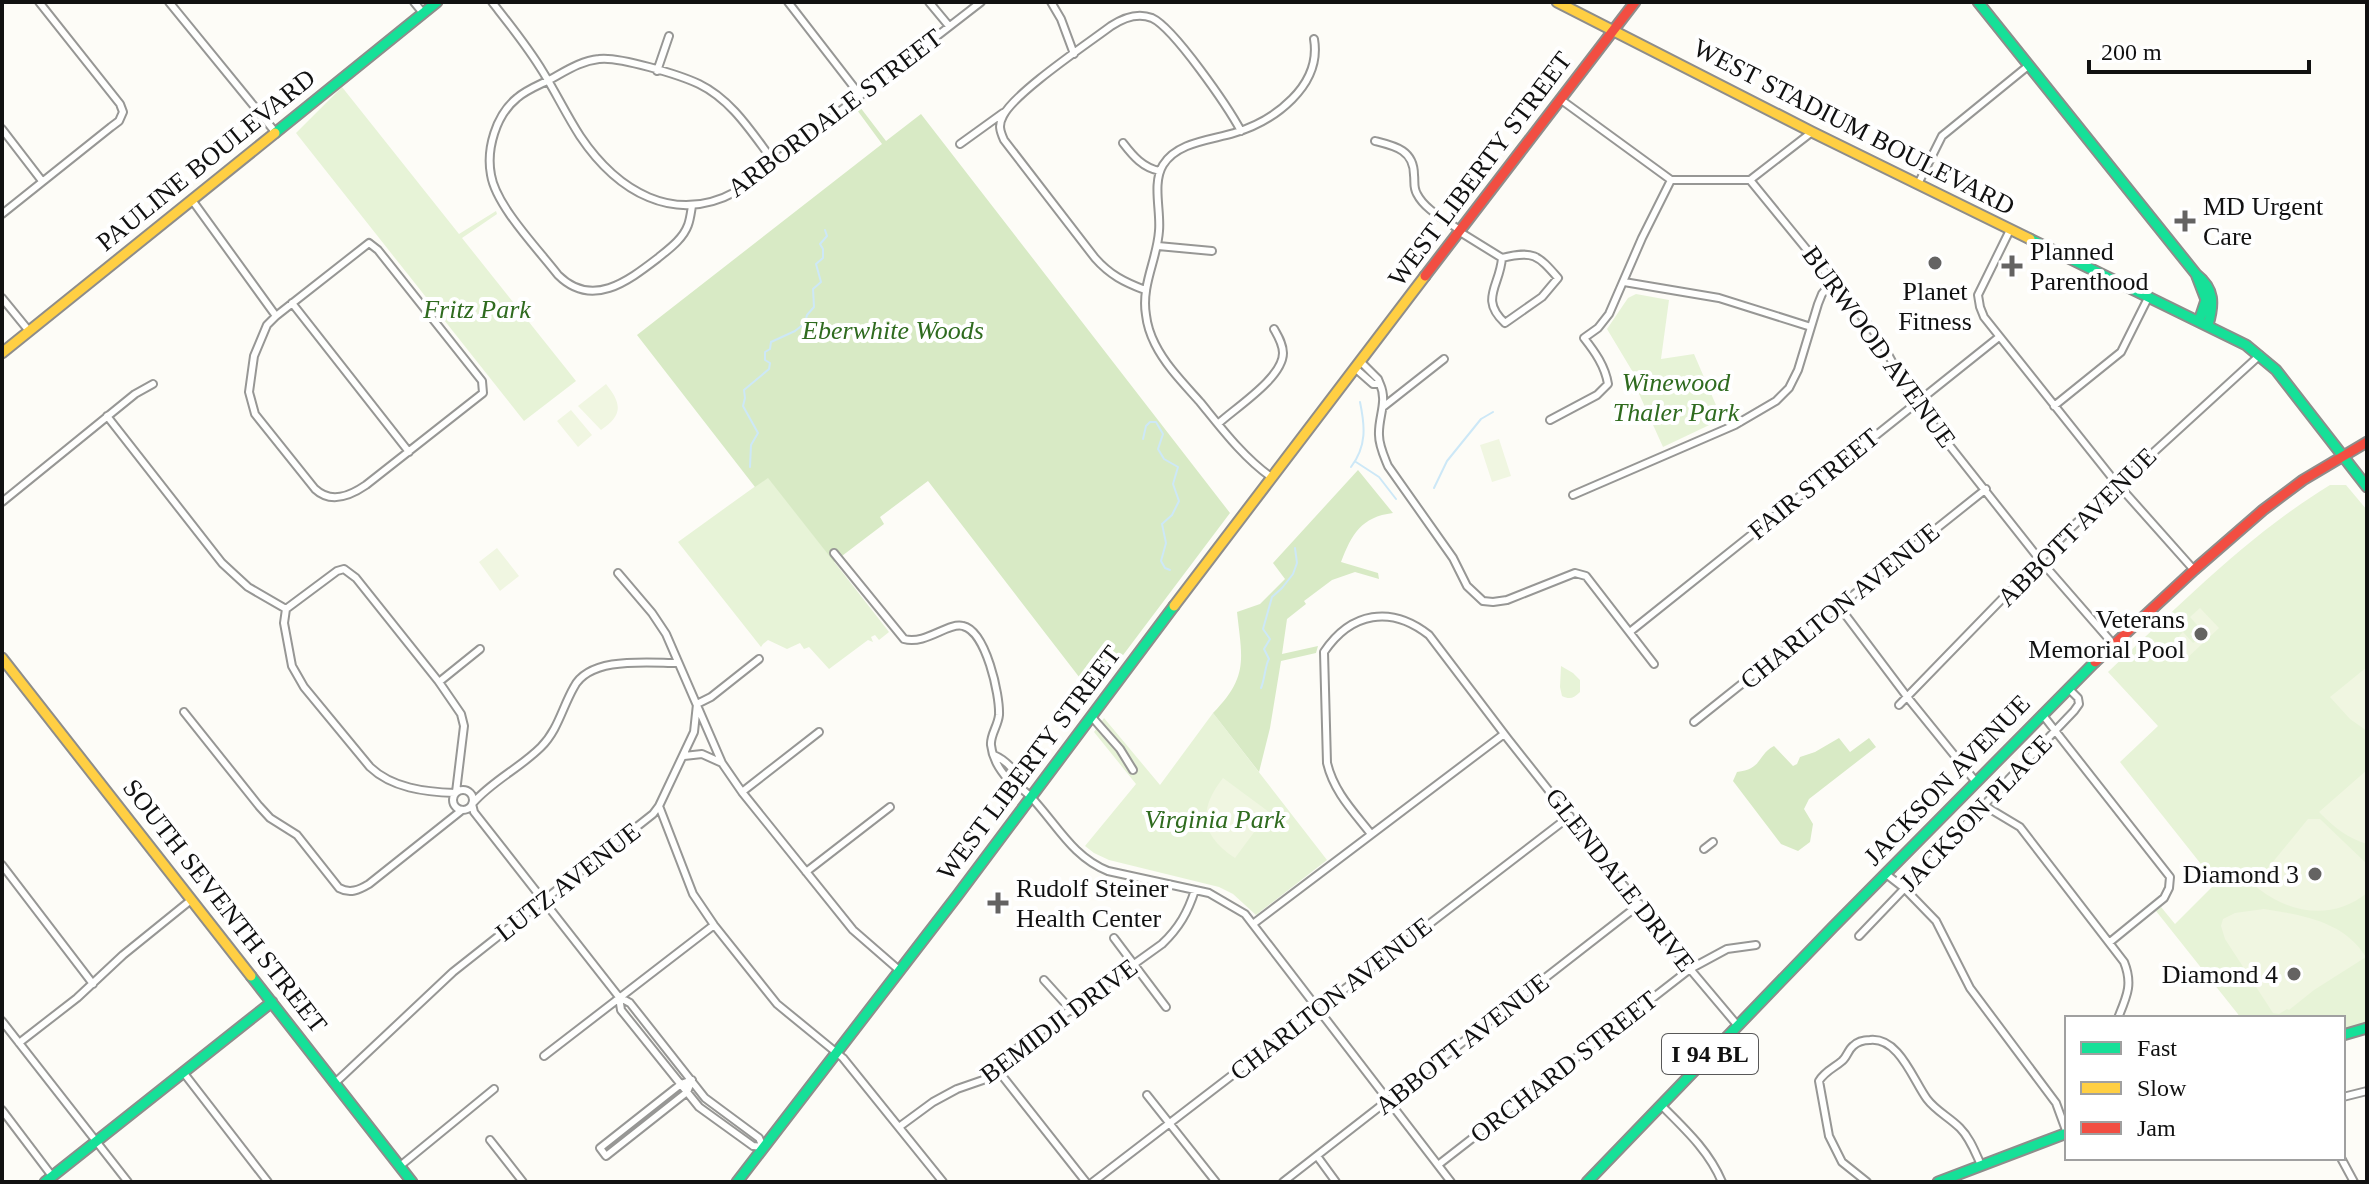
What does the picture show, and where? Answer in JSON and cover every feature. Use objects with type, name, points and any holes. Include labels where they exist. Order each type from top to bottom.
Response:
[{"type":"main road","name":"PAULINE BOULEVARD","points":[[2,353],[437,2]]},
{"type":"main road","name":"WEST STADIUM BOULEVARD","points":[[1557,2],[2010,230],[2227,333],[2276,370],[2367,487]]},
{"type":"main road","name":"WEST LIBERTY STREET","points":[[737,1182],[899,970],[1026,793],[1091,716],[1635,2]]},
{"type":"main road","points":[[1978,2],[2196,274],[2205,281],[2213,296],[2213,308],[2203,323]]},
{"type":"main road","name":"JACKSON AVENUE","points":[[1587,1182],[2068,688],[2263,510],[2303,480],[2367,442]]},
{"type":"main road","name":"SOUTH SEVENTH STREET","points":[[3,661],[412,1182]]},
{"type":"main road","points":[[49,1179],[272,1002]]},
{"type":"main road","points":[[2345,1035],[2366,1031]]},
{"type":"main road","points":[[1938,1182],[1952,1180],[1981,1165],[2065,1134]]},
{"type":"street","points":[[2,214],[119,121],[123,112],[120,104],[39,2]]},
{"type":"street","points":[[169,2],[276,133]]},
{"type":"street","points":[[414,2],[423,13]]},
{"type":"street","name":"ARBORDALE STREET","points":[[492,2],[530,50],[581,137],[606,168],[643,196],[692,206],[722,199],[744,186],[981,2]]},
{"type":"street","points":[[788,2],[860,95]]},
{"type":"street","points":[[929,2],[949,26]]},
{"type":"street","points":[[1051,2],[1074,54]]},
{"type":"street","points":[[960,144],[1125,17],[1148,16],[1171,34],[1241,131]]},
{"type":"street","points":[[657,71],[669,36]]},
{"type":"street","points":[[1271,477],[1240,450],[1167,364],[1154,342],[1146,314],[1145,290],[1158,246],[1158,192],[1163,165],[1178,150],[1241,131],[1294,99],[1313,66],[1314,39]]},
{"type":"street","points":[[692,206],[682,236],[632,279],[595,292],[577,289],[567,285],[550,265],[497,194],[489,158],[492,139],[503,116],[519,96],[577,64],[602,58],[657,71],[698,84],[716,94],[730,105],[774,162]]},
{"type":"street","points":[[1918,184],[1942,136],[2028,66]]},
{"type":"street","points":[[1560,99],[1671,180],[1750,180],[1812,132]]},
{"type":"street","points":[[1006,111],[999,128],[1004,140],[1106,270],[1123,282],[1145,290]]},
{"type":"street","points":[[2,129],[42,181]]},
{"type":"street","points":[[1375,141],[1406,152],[1412,160],[1414,187],[1418,196],[1460,231],[1502,258],[1532,254],[1558,278],[1542,297],[1505,323],[1495,313],[1491,303],[1502,258]]},
{"type":"street","points":[[1123,143],[1143,164],[1160,171]]},
{"type":"street","points":[[1550,420],[1597,395],[1608,384],[1600,360],[1584,338],[1598,328],[1609,314],[1671,180]]},
{"type":"street","name":"BURWOOD AVENUE","points":[[1750,180],[1879,338],[1916,403],[2040,560],[2114,645]]},
{"type":"street","points":[[192,200],[276,316]]},
{"type":"street","points":[[2010,230],[1978,295],[1984,317],[2117,484],[2194,570]]},
{"type":"street","points":[[369,243],[378,250],[482,381],[483,393],[358,491],[345,497],[321,495],[255,414],[249,392],[254,356],[267,325],[292,303],[369,243]]},
{"type":"street","points":[[1158,246],[1212,251]]},
{"type":"street","points":[[1624,282],[1719,298],[1811,327]]},
{"type":"street","points":[[1573,495],[1735,425],[1768,407],[1789,388],[1798,370],[1822,294],[1832,282]]},
{"type":"street","points":[[2,298],[29,331]]},
{"type":"street","points":[[2054,406],[2121,352],[2148,298]]},
{"type":"street","points":[[292,303],[409,452]]},
{"type":"street","points":[[1218,424],[1259,391],[1281,362],[1281,342],[1274,329]]},
{"type":"street","name":"FAIR STREET","points":[[1631,631],[1999,337]]},
{"type":"street","name":"ABBOTT AVENUE","points":[[1899,705],[2117,484],[2260,355]]},
{"type":"street","points":[[1383,407],[1444,359]]},
{"type":"street","points":[[1358,366],[1373,384],[1380,384],[1384,395],[1379,434],[1388,466],[1453,558],[1467,586],[1483,601],[1493,602],[1507,600],[1580,573],[1586,576],[1631,631],[1654,664]]},
{"type":"street","points":[[2,502],[135,394],[153,384]]},
{"type":"street","points":[[107,416],[222,563],[248,587],[286,609]]},
{"type":"street","name":"CHARLTON AVENUE","points":[[1694,722],[1986,489]]},
{"type":"street","points":[[834,553],[904,639],[916,641],[959,625],[968,628],[979,639],[985,648],[999,712],[991,739],[994,755],[1003,759],[1022,782],[1026,793],[1070,845],[1095,866],[1209,893],[1245,914],[1451,1182]]},
{"type":"street","points":[[456,793],[464,726],[461,714],[356,578],[344,569],[337,571],[286,609],[284,623],[292,666],[304,687],[349,744],[382,778],[397,785],[456,793],[619,997],[630,1003],[705,1098],[759,1138],[763,1147],[753,1146],[699,1107],[621,1010],[619,997]]},
{"type":"street","points":[[618,573],[666,634],[722,763],[742,792],[853,930],[899,970]]},
{"type":"street","points":[[1838,605],[1976,782]]},
{"type":"street","name":"GLENDALE DRIVE","points":[[1371,834],[1336,790],[1327,763],[1324,652],[1341,632],[1378,615],[1397,618],[1429,635],[1504,734],[1738,1026]]},
{"type":"street","points":[[439,682],[480,649]]},
{"type":"street","points":[[697,704],[711,697],[759,659]]},
{"type":"street","points":[[184,712],[270,818],[297,835],[339,888],[346,891],[360,889],[532,755],[553,734],[574,687],[585,674],[609,664],[678,663]]},
{"type":"street","name":"JACKSON PLACE","points":[[1859,936],[2079,704],[2078,698],[2068,688]]},
{"type":"street","name":"LUTZ AVENUE","points":[[335,1083],[453,972],[642,824],[659,806],[684,756],[697,723],[697,704]]},
{"type":"street","points":[[2042,714],[2170,877],[2164,898],[2110,942]]},
{"type":"street","points":[[1091,716],[1120,749],[1133,770]]},
{"type":"street","points":[[742,792],[819,732]]},
{"type":"street","points":[[1253,924],[1504,734]]},
{"type":"street","points":[[684,756],[702,754],[722,763]]},
{"type":"street","points":[[456,793],[467,805]]},
{"type":"street","points":[[659,806],[693,894],[714,925],[777,1004],[837,1052],[854,1071],[943,1182]]},
{"type":"street","points":[[1985,806],[2020,827],[2124,962],[2130,978],[2119,1016]]},
{"type":"street","points":[[806,872],[890,807]]},
{"type":"street","name":"CHARLTON AVENUE","points":[[1093,1182],[1570,816]]},
{"type":"street","points":[[1704,849],[1713,842]]},
{"type":"street","points":[[2,865],[93,984]]},
{"type":"street","points":[[1886,874],[1936,921],[1977,998],[2056,1103],[2065,1128]]},
{"type":"street","name":"BEMIDJI DRIVE","points":[[899,1127],[933,1102],[983,1080],[1016,1049],[1134,965],[1177,930],[1195,890]]},
{"type":"street","points":[[19,1043],[191,900]]},
{"type":"street","name":"ABBOTT AVENUE","points":[[1283,1182],[1640,904]]},
{"type":"street","points":[[544,1056],[714,925]]},
{"type":"street","points":[[1114,938],[1166,1007]]},
{"type":"street","name":"ORCHARD STREET","points":[[1438,1165],[1690,969],[1727,949],[1756,945]]},
{"type":"street","points":[[1044,980],[1072,1011]]},
{"type":"street","points":[[2,1021],[128,1182]]},
{"type":"street","points":[[1867,1182],[1842,1162],[1829,1136],[1819,1081],[1844,1059],[1853,1046],[1874,1039],[1884,1041],[1903,1061],[1928,1100],[1971,1141],[1981,1165]]},
{"type":"street","points":[[996,1068],[1086,1182]]},
{"type":"street","points":[[183,1072],[268,1182]]},
{"type":"street","points":[[692,1080],[687,1092],[606,1156],[600,1148],[681,1084],[692,1080]]},
{"type":"street","points":[[400,1166],[494,1089]]},
{"type":"street","points":[[2345,1096],[2367,1091]]},
{"type":"street","points":[[1147,1095],[1216,1182]]},
{"type":"street","points":[[1661,1105],[1704,1149],[1714,1162],[1722,1182]]},
{"type":"street","points":[[2,1110],[49,1179]]},
{"type":"street","points":[[490,1140],[523,1182]]},
{"type":"street","points":[[1317,1156],[1336,1182]]},
{"type":"street","points":[[2342,1160],[2354,1182]]},
{"type":"green space","name":"Fritz Park","points":[[342,87],[459,234],[496,211],[497,214],[462,238],[576,381],[524,421],[296,133]]},
{"type":"green space","name":"Eberwhite Woods","points":[[860,107],[886,141],[921,114],[1230,513],[1093,695],[928,481],[880,517],[884,524],[834,562],[768,478],[755,487],[637,335],[882,144],[857,110]]},
{"type":"green space","name":"Winewood Thaler Park","points":[[1636,294],[1669,300],[1661,359],[1694,354],[1722,419],[1663,447],[1631,376],[1634,374],[1607,329],[1628,298]]},
{"type":"green space","points":[[606,384],[618,409],[613,419],[601,430],[578,406]]},
{"type":"green space","points":[[571,410],[592,435],[578,447],[557,421]]},
{"type":"green space","points":[[1499,439],[1511,476],[1492,482],[1480,445]]},
{"type":"green space","points":[[1358,470],[1393,513],[1373,518],[1359,528],[1341,562],[1378,573],[1379,579],[1355,572],[1332,580],[1304,601],[1306,604],[1287,619],[1282,654],[1318,646],[1316,653],[1281,661],[1259,772],[1213,713],[1225,700],[1238,677],[1241,655],[1237,612],[1260,604],[1285,579],[1273,563]]},
{"type":"green space","points":[[768,477],[889,632],[879,640],[875,635],[871,637],[873,642],[868,640],[829,669],[809,647],[804,649],[800,643],[787,649],[768,640],[761,647],[678,542]]},
{"type":"green space","points":[[2330,485],[2346,485],[2367,510],[2367,1022],[2345,1028],[2345,1016],[2239,1016],[2156,911],[2161,907],[2175,924],[2216,883],[2120,762],[2158,726],[2108,672],[2242,549]]},
{"type":"green space","points":[[497,548],[519,576],[500,591],[479,562]]},
{"type":"green space","name":"Veterans Memorial Pool","points":[[2200,608],[2219,628],[2185,660],[2177,642],[2183,632],[2193,643],[2196,641],[2190,634],[2198,626],[2190,617]]},
{"type":"green space","points":[[1561,666],[1580,680],[1580,692],[1572,698],[1562,696]]},
{"type":"green space","points":[[2367,667],[2367,731],[2350,719],[2330,697]]},
{"type":"green space","name":"Virginia Park","points":[[1213,713],[1327,860],[1256,915],[1233,894],[1219,887],[1109,860],[1085,846],[1136,784],[1094,732],[1104,718],[1160,785]]},
{"type":"green space","points":[[1839,738],[1850,752],[1869,738],[1876,747],[1809,799],[1804,809],[1813,824],[1810,842],[1798,851],[1781,844],[1733,781],[1737,772],[1756,765],[1774,746],[1793,766],[1800,757]]},
{"type":"green space","points":[[2367,770],[2367,844],[2341,831],[2319,812]]},
{"type":"green space","points":[[1223,778],[1269,812],[1235,858],[1215,840],[1206,821],[1209,801]]},
{"type":"green space","name":"Diamond 3","points":[[2308,819],[2320,819],[2367,864],[2367,893],[2339,908],[2309,910],[2281,902],[2254,885]]},
{"type":"green space","name":"Diamond 4","points":[[2264,909],[2307,917],[2334,928],[2346,935],[2366,957],[2289,1010],[2273,1013],[2225,939],[2221,926],[2223,919],[2235,913]]},
{"type":"waterway","points":[[750,467],[751,445],[758,433],[743,406],[744,390],[769,369],[765,352],[770,349],[771,342],[805,323],[814,307],[813,289],[821,282],[816,264],[823,258],[820,244],[827,236],[825,230]]},
{"type":"waterway","points":[[1351,467],[1360,451],[1363,436],[1360,402]]},
{"type":"waterway","points":[[1434,488],[1447,461],[1481,419],[1493,412]]},
{"type":"waterway","points":[[1143,439],[1146,426],[1156,422],[1163,434],[1158,449],[1164,459],[1178,467],[1173,484],[1179,501],[1172,515],[1162,524],[1166,543],[1161,561],[1170,570]]},
{"type":"waterway","points":[[1356,462],[1379,477],[1396,499]]},
{"type":"waterway","points":[[1261,688],[1269,659],[1264,649],[1270,639],[1263,629],[1272,597],[1293,574],[1297,563],[1295,548]]},
{"type":"traffic: fast","points":[[275,133],[437,2]]},
{"type":"traffic: fast","points":[[1978,2],[2207,285],[2212,304],[2208,325]]},
{"type":"traffic: fast","points":[[2030,239],[2246,345],[2276,370],[2367,487]]},
{"type":"traffic: fast","points":[[2196,274],[2206,300],[2199,321]]},
{"type":"traffic: fast","points":[[737,1182],[957,896],[1174,606]]},
{"type":"traffic: fast","points":[[1587,1182],[2095,662]]},
{"type":"traffic: fast","points":[[251,976],[412,1182]]},
{"type":"traffic: fast","points":[[45,1182],[272,1002]]},
{"type":"traffic: fast","points":[[2345,1034],[2367,1028]]},
{"type":"traffic: fast","points":[[1938,1182],[2065,1134]]},
{"type":"traffic: slow","points":[[1557,2],[2030,239]]},
{"type":"traffic: slow","points":[[2,353],[275,133]]},
{"type":"traffic: slow","points":[[1174,606],[1425,276]]},
{"type":"traffic: slow","points":[[2,658],[251,976]]},
{"type":"traffic: jam","points":[[1425,276],[1635,2]]},
{"type":"traffic: jam","points":[[2095,662],[2263,510],[2303,480],[2367,442]]},
{"type":"place","name":"MD Urgent Care","points":[[2185,221]]},
{"type":"place","name":"Planet Fitness","points":[[1935,263]]},
{"type":"place","name":"Planned Parenthood","points":[[2012,266]]},
{"type":"place","name":"Veterans Memorial Pool","points":[[2201,634]]},
{"type":"place","name":"Diamond 3","points":[[2315,874]]},
{"type":"place","name":"Rudolf Steiner Health Center","points":[[998,903]]},
{"type":"place","name":"Diamond 4","points":[[2294,974]]}]
